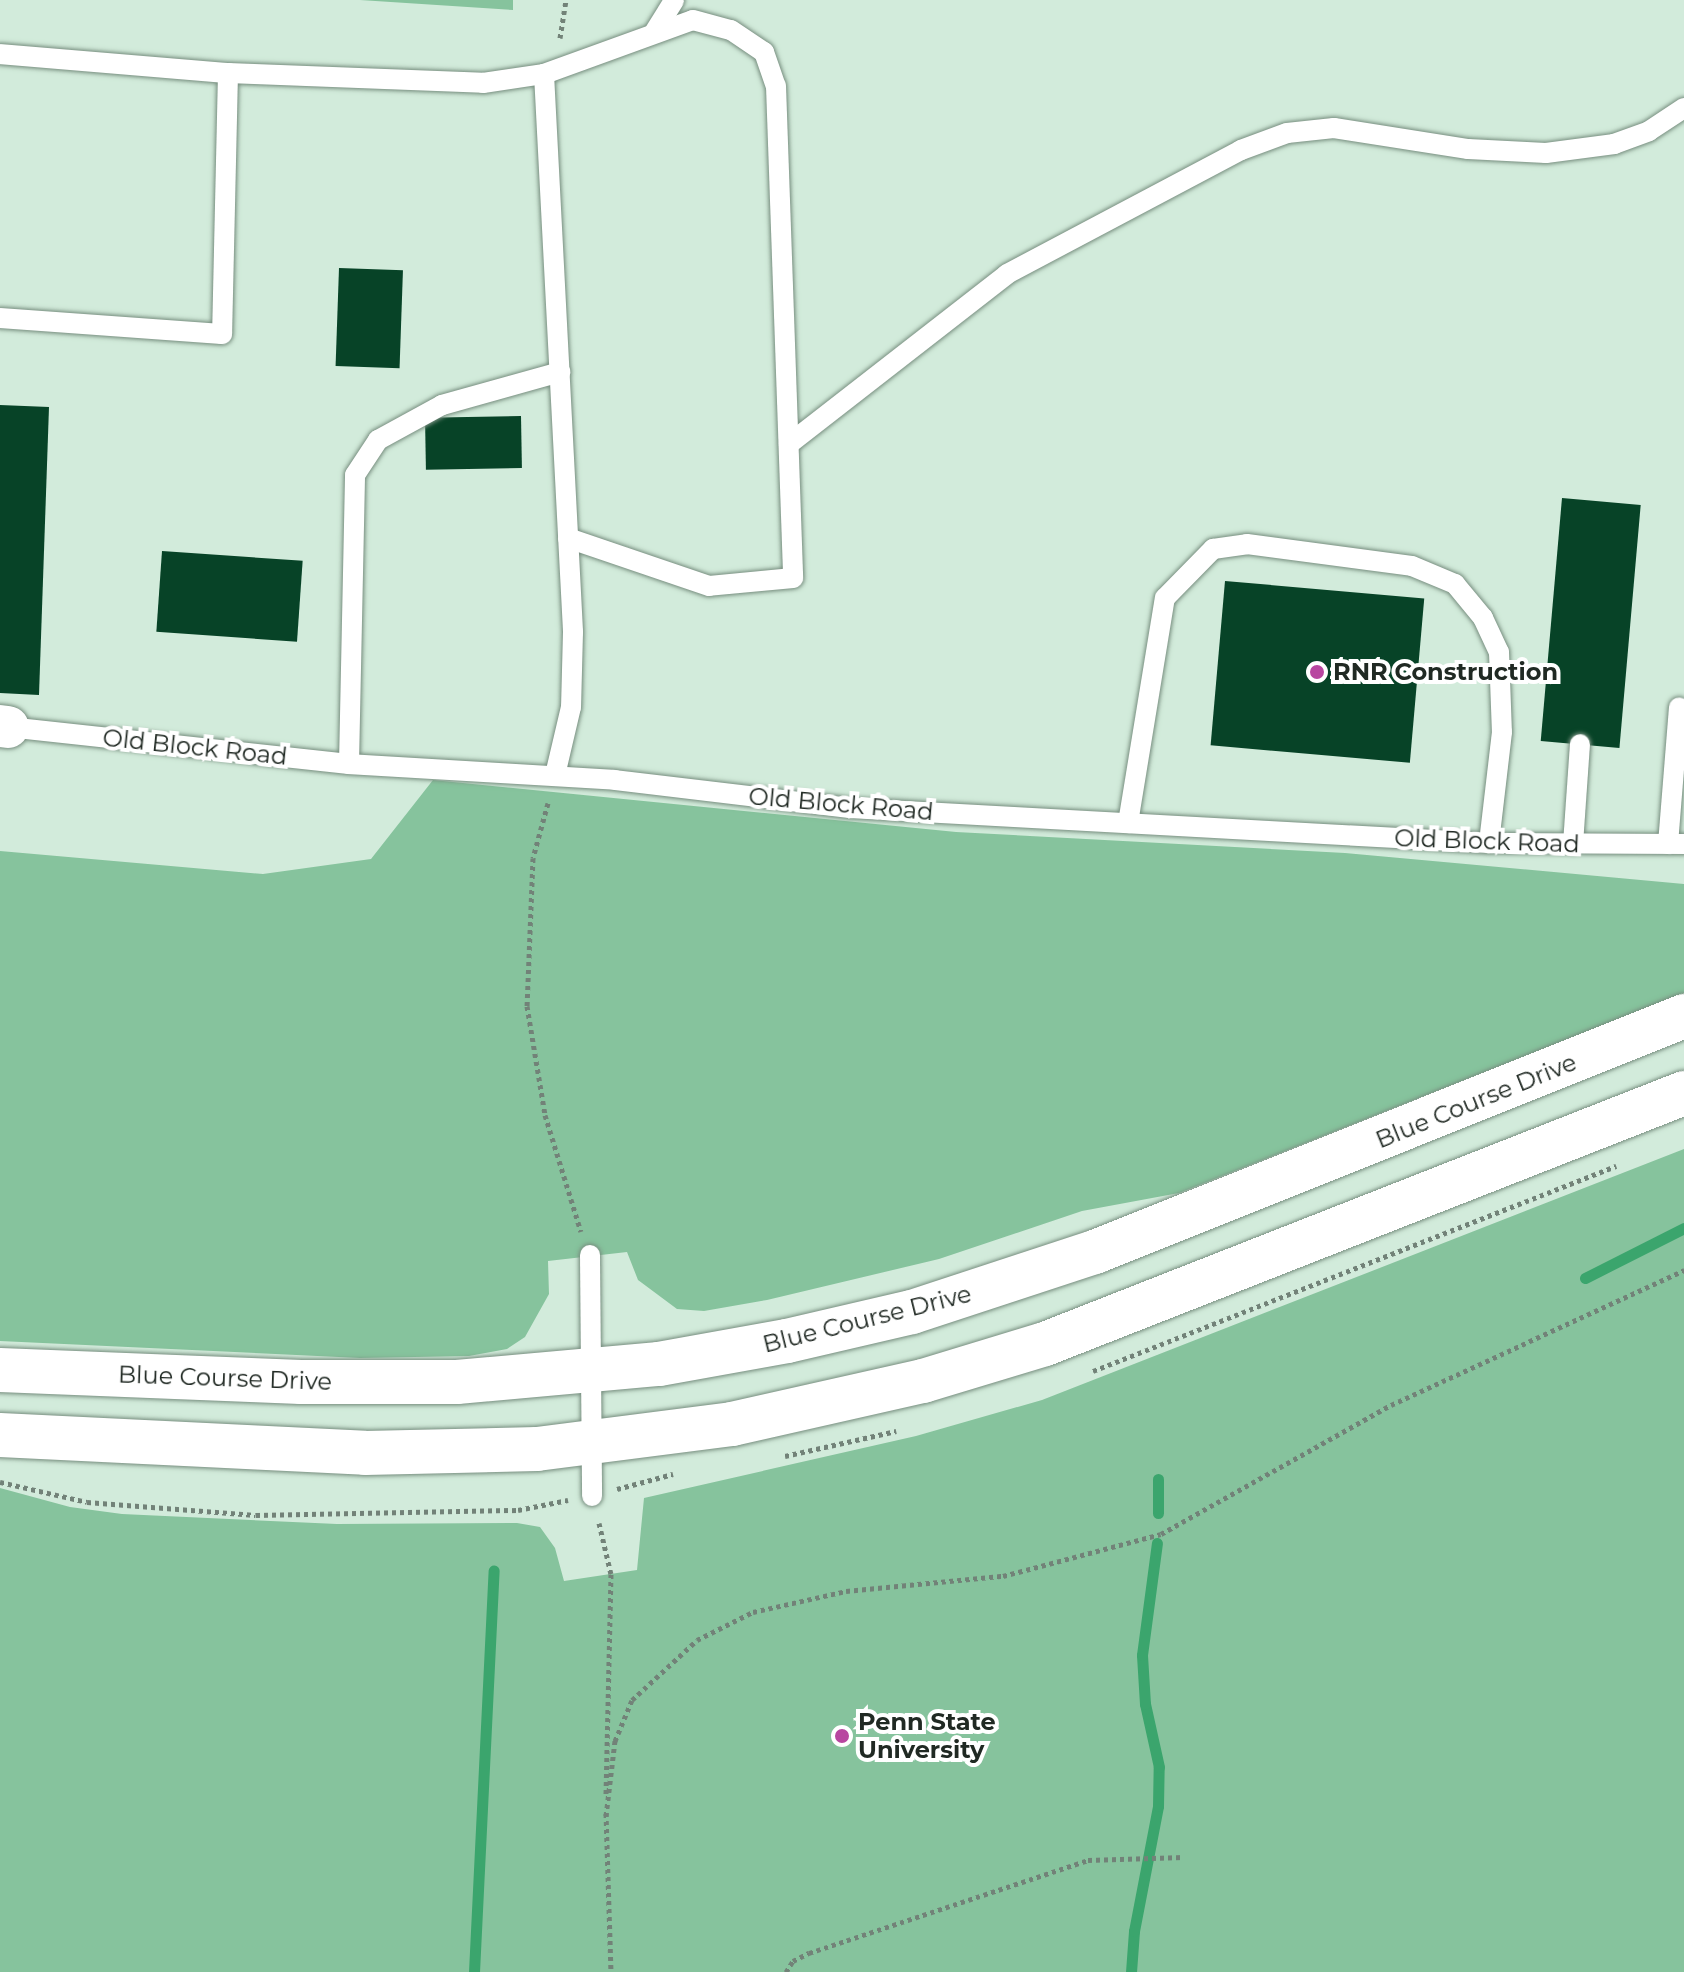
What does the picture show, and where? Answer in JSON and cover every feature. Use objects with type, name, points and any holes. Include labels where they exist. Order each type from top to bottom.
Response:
[{"type":"main road","name":"Blue Course Drive","points":[[0,1370],[301,1382],[457,1382],[592,1371],[787,1341],[912,1312],[1035,1273],[1684,1016]]},
{"type":"main road","points":[[0,1435],[365,1453],[594,1443],[732,1424],[861,1396],[1045,1344],[1684,1093]]},
{"type":"lane","points":[[655,31],[674,0]]},
{"type":"lane","points":[[0,54],[228,73],[483,83],[544,74],[655,31],[693,20],[731,30],[764,52],[776,86],[793,578],[709,586],[568,538]]},
{"type":"lane","points":[[0,318],[222,334],[228,73]]},
{"type":"lane","points":[[544,74],[568,538],[571,707],[555,775]]},
{"type":"lane","points":[[789,444],[1007,274],[1241,150],[1287,133],[1334,128],[1468,149],[1546,153],[1614,144],[1649,131],[1684,108]]},
{"type":"lane","points":[[349,764],[355,475],[378,440],[442,405],[560,372]]},
{"type":"lane","points":[[1128,823],[1165,598],[1213,549],[1247,544],[1412,566],[1455,584],[1483,618],[1499,652],[1502,732],[1489,843]]},
{"type":"lane","points":[[1676,844],[1679,707]]},
{"type":"lane","name":"Old Block Road","points":[[4,726],[349,764],[555,775],[850,808],[1489,843],[1676,844]]},
{"type":"lane","points":[[1573,844],[1580,744]]},
{"type":"lane","points":[[590,1255],[594,1443],[592,1496]]},
{"type":"path","points":[[555,775],[533,858],[527,1006],[545,1115],[565,1193],[590,1255]]},
{"type":"path","points":[[606,1816],[615,1741],[632,1700],[697,1640],[753,1612],[846,1591],[1003,1576],[1161,1534],[1391,1405],[1684,1270]]},
{"type":"path","points":[[592,1496],[611,1574],[606,1816],[611,1972]]},
{"type":"path","points":[[786,1972],[793,1961],[809,1953],[1088,1860],[1136,1856],[1184,1857]]},
{"type":"green space","points":[[360,0],[513,0],[513,10]]},
{"type":"green space","points":[[433,780],[956,832],[1345,853],[1684,884],[1684,993],[1179,1193],[1082,1211],[939,1259],[767,1300],[704,1311],[677,1309],[638,1280],[627,1252],[548,1261],[549,1294],[525,1337],[507,1349],[469,1356],[360,1358],[0,1341],[0,851],[263,874],[371,859]]},
{"type":"green space","name":"Penn State University","points":[[1684,1149],[1684,1972],[0,1972],[0,1488],[70,1507],[122,1514],[337,1524],[517,1523],[540,1527],[555,1548],[564,1581],[637,1570],[644,1498],[916,1436],[1042,1400]]},
{"type":"building","points":[[339,268],[403,270],[400,368],[336,366]]},
{"type":"building","points":[[0,405],[49,407],[39,695],[0,693]]},
{"type":"building","points":[[521,416],[522,468],[426,470],[425,418]]},
{"type":"building","points":[[1562,498],[1641,505],[1619,748],[1541,741]]},
{"type":"building","points":[[162,551],[303,561],[297,642],[156,632]]},
{"type":"building","name":"RNR Construction","points":[[1225,581],[1424,598],[1410,763],[1211,745]]},
{"type":"waterway","points":[[1585,1278],[1684,1228]]},
{"type":"waterway","points":[[1158,1479],[1158,1513]]},
{"type":"waterway","points":[[1131,1972],[1134,1931],[1158,1806],[1159,1767],[1145,1704],[1142,1655],[1157,1543]]},
{"type":"waterway","points":[[474,1972],[494,1570]]},
{"type":"place","name":"RNR Construction","points":[[1317,672]]},
{"type":"place","name":"Penn State University","points":[[842,1736]]}]
